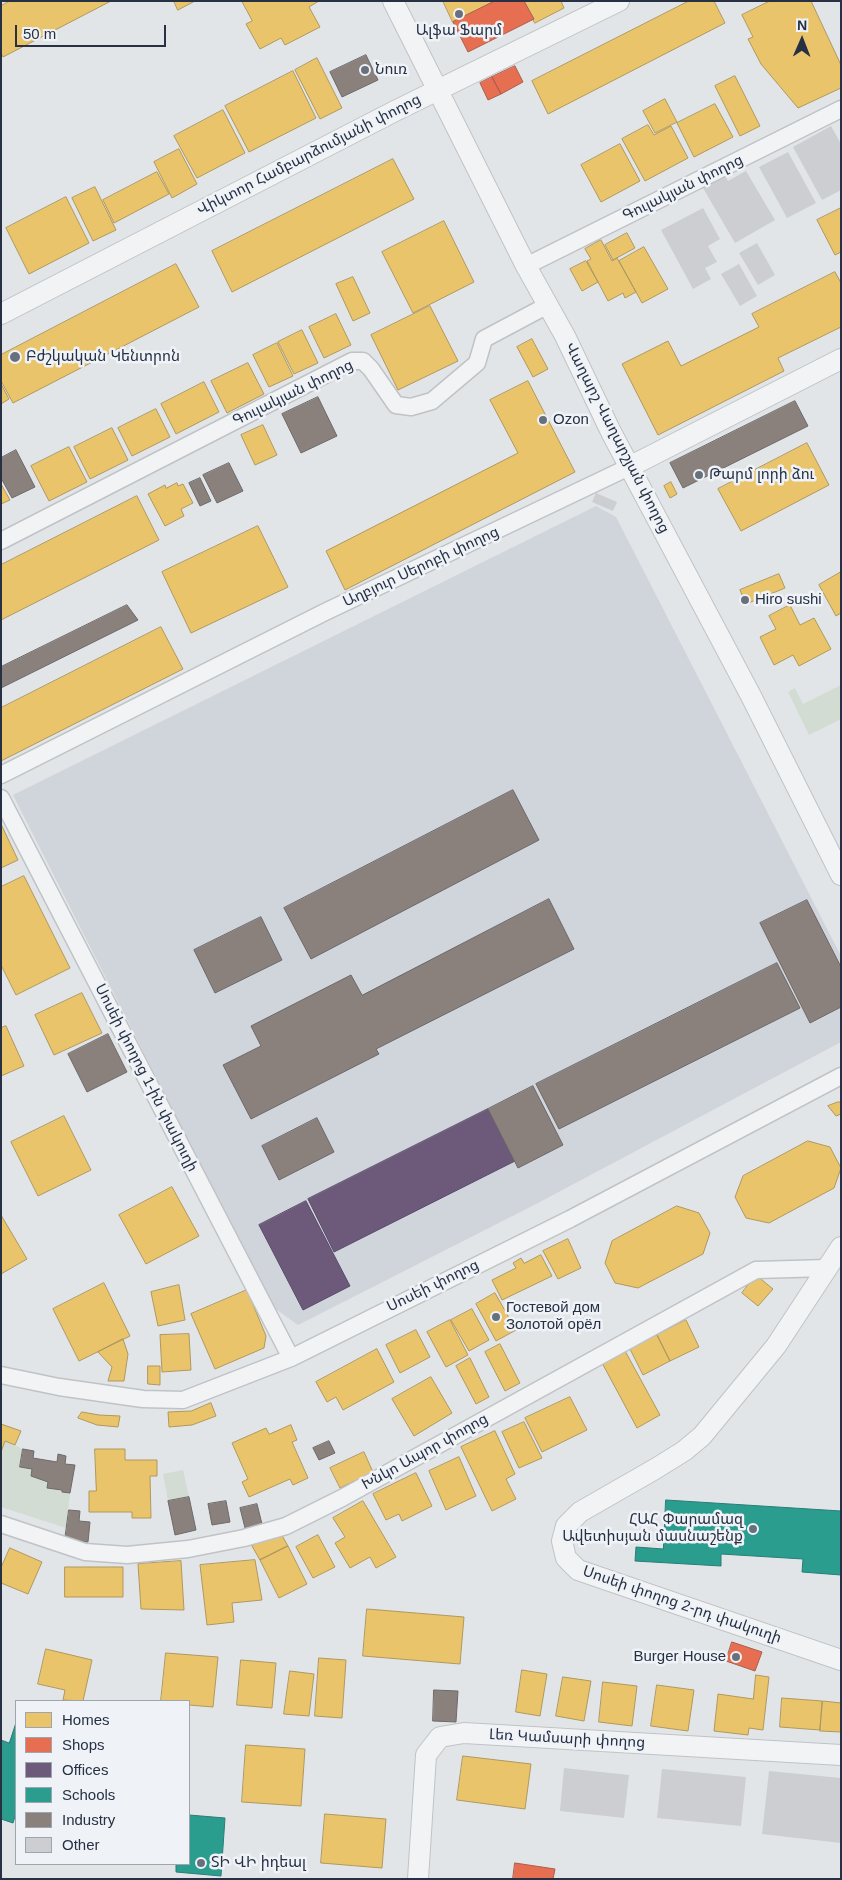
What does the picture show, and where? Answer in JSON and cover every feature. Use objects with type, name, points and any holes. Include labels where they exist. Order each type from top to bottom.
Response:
[{"type":"street","name":"Վաղարշ Վաղարշյան փողոց","points":[[393,1],[526,266],[565,336],[629,467],[750,696],[841,875]]},
{"type":"street","name":"Վիկտոր Համբարձումյանի փողոց","points":[[1,314],[438,89],[471,75],[619,1]]},
{"type":"street","name":"Գուլակյան փողոց","points":[[526,266],[841,109]]},
{"type":"street","name":"Գուլակյան փողոց","points":[[1,541],[352,361],[363,361],[371,368],[396,405],[411,407],[432,401],[477,363],[484,339],[548,305]]},
{"type":"street","name":"Աղբյուր Սերոբի փողոց","points":[[1,775],[316,617],[629,467],[841,359]]},
{"type":"street","name":"Սոսեի փողոց 1-ին փակուղի","points":[[1,798],[291,1358]]},
{"type":"street","name":"Սոսեի փողոց","points":[[1,1375],[59,1387],[143,1399],[183,1400],[291,1358],[570,1219],[841,1076]]},
{"type":"street","name":"Սոսեի փողոց 2-րդ փակուղի","points":[[841,1247],[776,1346],[702,1436],[684,1451],[662,1465],[580,1512],[566,1526],[562,1542],[566,1558],[578,1570],[841,1660]]},
{"type":"street","name":"Խնկո Ապոր փողոց","points":[[1,1524],[85,1552],[127,1555],[188,1549],[244,1538],[286,1526],[342,1498],[756,1270],[828,1268]]},
{"type":"street","name":"Լեռ Կամսարի փողոց","points":[[418,1879],[426,1755],[440,1738],[464,1733],[841,1755]]},
{"type":"shaded area","points":[[596,506],[616,517],[841,956],[841,1042],[536,1204],[298,1325],[273,1307],[13,795]]},
{"type":"shaded area","points":[[841,685],[841,719],[809,735],[788,692],[795,688],[803,704]]},
{"type":"shaded area","points":[[5,1441],[23,1449],[20,1467],[32,1469],[31,1476],[48,1482],[62,1490],[62,1492],[70,1493],[66,1528],[1,1507],[1,1452]]},
{"type":"shaded area","points":[[183,1470],[189,1497],[168,1501],[163,1474]]},
{"type":"building: Homes","points":[[10,1],[111,1],[3,57],[1,53],[1,6]]},
{"type":"building: Homes","points":[[174,1],[195,1],[178,10]]},
{"type":"building: Homes","points":[[242,1],[319,1],[309,7],[320,27],[285,45],[281,38],[260,49],[246,24],[252,21]]},
{"type":"building: Homes","points":[[443,1],[495,1],[453,22]]},
{"type":"building: Homes","points":[[524,1],[561,1],[564,8],[535,23]]},
{"type":"building: Homes","points":[[689,1],[714,1],[725,23],[548,114],[532,81]]},
{"type":"building: Homes","points":[[770,1],[811,1],[841,65],[841,88],[798,108],[761,64],[748,39],[753,37],[742,15]]},
{"type":"building: Homes","points":[[317,58],[342,108],[320,119],[295,70]]},
{"type":"building: Homes","points":[[293,71],[316,118],[249,152],[225,106]]},
{"type":"building: Homes","points":[[735,76],[760,126],[740,136],[715,86]]},
{"type":"building: Homes","points":[[665,99],[677,122],[655,133],[643,111]]},
{"type":"building: Homes","points":[[715,104],[733,137],[694,157],[677,123]]},
{"type":"building: Homes","points":[[223,110],[245,153],[197,178],[174,136]]},
{"type":"building: Homes","points":[[648,125],[654,135],[671,126],[688,158],[645,181],[622,139]]},
{"type":"building: Homes","points":[[620,144],[640,181],[601,202],[581,165]]},
{"type":"building: Homes","points":[[179,149],[197,184],[172,198],[154,162]]},
{"type":"building: Homes","points":[[393,159],[414,199],[232,292],[212,251]]},
{"type":"building: Homes","points":[[157,172],[169,194],[114,223],[103,200]]},
{"type":"building: Homes","points":[[95,187],[116,230],[93,241],[72,198]]},
{"type":"building: Homes","points":[[66,197],[89,243],[29,274],[6,228]]},
{"type":"building: Homes","points":[[841,208],[841,252],[835,255],[817,220]]},
{"type":"building: Homes","points":[[444,221],[474,282],[413,313],[382,252]]},
{"type":"building: Homes","points":[[627,233],[635,248],[613,260],[605,245]]},
{"type":"building: Homes","points":[[601,240],[612,261],[617,258],[636,292],[625,298],[623,293],[608,301],[587,261],[591,259],[585,249]]},
{"type":"building: Homes","points":[[644,247],[668,289],[642,303],[619,261]]},
{"type":"building: Homes","points":[[586,261],[598,282],[582,291],[570,269]]},
{"type":"building: Homes","points":[[176,264],[199,307],[13,403],[1,381],[1,355]]},
{"type":"building: Homes","points":[[835,272],[841,283],[841,327],[778,358],[784,371],[658,435],[622,364],[668,341],[681,366],[759,327],[752,314]]},
{"type":"building: Homes","points":[[353,277],[370,313],[353,321],[336,284]]},
{"type":"building: Homes","points":[[430,306],[458,361],[398,390],[371,335]]},
{"type":"building: Homes","points":[[336,314],[351,345],[324,358],[309,327]]},
{"type":"building: Homes","points":[[302,330],[318,363],[294,374],[278,342]]},
{"type":"building: Homes","points":[[532,339],[548,369],[533,377],[517,347]]},
{"type":"building: Homes","points":[[277,343],[293,376],[269,387],[253,355]]},
{"type":"building: Homes","points":[[248,363],[264,394],[227,413],[211,381]]},
{"type":"building: Homes","points":[[528,381],[575,472],[345,590],[326,551],[518,453],[490,400]]},
{"type":"building: Homes","points":[[204,382],[219,412],[176,434],[161,404]]},
{"type":"building: Homes","points":[[1,384],[9,399],[1,404]]},
{"type":"building: Homes","points":[[156,409],[170,437],[132,456],[118,428]]},
{"type":"building: Homes","points":[[263,425],[277,455],[255,465],[241,435]]},
{"type":"building: Homes","points":[[112,428],[128,460],[90,479],[74,447]]},
{"type":"building: Homes","points":[[807,443],[829,485],[741,531],[718,489]]},
{"type":"building: Homes","points":[[69,447],[87,482],[49,501],[31,466]]},
{"type":"building: Homes","points":[[671,482],[677,494],[670,498],[664,486]]},
{"type":"building: Homes","points":[[177,483],[178,486],[183,484],[193,503],[181,509],[184,516],[165,526],[148,494],[165,485],[166,488]]},
{"type":"building: Homes","points":[[1,484],[10,500],[1,504]]},
{"type":"building: Homes","points":[[137,496],[159,540],[1,620],[1,565]]},
{"type":"building: Homes","points":[[258,526],[288,587],[191,633],[162,572]]},
{"type":"building: Homes","points":[[841,572],[841,613],[836,616],[819,585]]},
{"type":"building: Homes","points":[[779,574],[785,588],[746,604],[740,590]]},
{"type":"building: Homes","points":[[790,605],[800,625],[814,618],[831,649],[799,666],[793,655],[774,665],[760,637],[776,629],[769,616]]},
{"type":"building: Homes","points":[[161,627],[183,669],[1,761],[1,708]]},
{"type":"building: Homes","points":[[1,824],[18,860],[1,868]]},
{"type":"building: Homes","points":[[24,876],[70,968],[16,995],[1,965],[1,887]]},
{"type":"building: Homes","points":[[82,993],[102,1033],[54,1055],[35,1015]]},
{"type":"building: Homes","points":[[6,1026],[24,1066],[1,1076],[1,1028]]},
{"type":"building: Homes","points":[[841,1102],[841,1114],[836,1116],[828,1106]]},
{"type":"building: Homes","points":[[64,1116],[91,1170],[38,1196],[11,1142]]},
{"type":"building: Homes","points":[[808,1141],[830,1147],[841,1168],[834,1188],[769,1223],[746,1218],[735,1197],[743,1176]]},
{"type":"building: Homes","points":[[172,1187],[199,1236],[146,1264],[119,1215]]},
{"type":"building: Homes","points":[[677,1206],[699,1213],[710,1233],[703,1254],[638,1288],[615,1283],[605,1263],[612,1241]]},
{"type":"building: Homes","points":[[1,1215],[27,1259],[1,1274]]},
{"type":"building: Homes","points":[[568,1239],[581,1268],[558,1279],[543,1251]]},
{"type":"building: Homes","points":[[541,1255],[552,1276],[502,1300],[492,1280],[516,1268],[513,1263],[521,1258],[524,1263]]},
{"type":"building: Homes","points":[[756,1275],[773,1289],[758,1306],[742,1293]]},
{"type":"building: Homes","points":[[104,1283],[130,1336],[79,1361],[53,1309]]},
{"type":"building: Homes","points":[[179,1285],[185,1320],[158,1326],[151,1292]]},
{"type":"building: Homes","points":[[247,1290],[266,1336],[264,1348],[215,1369],[191,1314]]},
{"type":"building: Homes","name":"Гостевой дом Золотой орёл","points":[[495,1293],[516,1330],[496,1341],[476,1304]]},
{"type":"building: Homes","points":[[472,1309],[489,1340],[469,1351],[451,1320]]},
{"type":"building: Homes","points":[[450,1320],[468,1355],[446,1367],[427,1332]]},
{"type":"building: Homes","points":[[686,1320],[699,1347],[670,1361],[657,1335]]},
{"type":"building: Homes","points":[[416,1330],[430,1357],[400,1373],[386,1345]]},
{"type":"building: Homes","points":[[189,1334],[191,1370],[162,1372],[160,1335]]},
{"type":"building: Homes","points":[[657,1335],[670,1361],[643,1375],[630,1349]]},
{"type":"building: Homes","points":[[123,1339],[128,1354],[124,1381],[108,1381],[112,1367],[98,1352]]},
{"type":"building: Homes","points":[[500,1344],[520,1383],[505,1391],[485,1352]]},
{"type":"building: Homes","points":[[377,1349],[394,1382],[343,1410],[336,1397],[327,1402],[316,1382]]},
{"type":"building: Homes","points":[[624,1349],[660,1415],[637,1428],[601,1361]]},
{"type":"building: Homes","points":[[470,1358],[489,1397],[476,1404],[456,1366]]},
{"type":"building: Homes","points":[[148,1366],[160,1366],[160,1385],[148,1384]]},
{"type":"building: Homes","points":[[431,1377],[452,1413],[414,1436],[392,1399]]},
{"type":"building: Homes","points":[[570,1397],[587,1430],[542,1452],[525,1418]]},
{"type":"building: Homes","points":[[211,1403],[216,1416],[192,1425],[169,1427],[168,1412],[191,1411]]},
{"type":"building: Homes","points":[[82,1412],[120,1416],[118,1427],[97,1425],[78,1418]]},
{"type":"building: Homes","points":[[524,1422],[542,1458],[519,1468],[502,1432]]},
{"type":"building: Homes","points":[[1,1424],[21,1431],[15,1445],[5,1441],[1,1452]]},
{"type":"building: Homes","points":[[291,1425],[297,1440],[292,1442],[308,1478],[293,1485],[290,1479],[249,1497],[242,1482],[248,1479],[232,1443],[266,1428],[269,1434]]},
{"type":"building: Homes","points":[[495,1431],[515,1474],[506,1479],[516,1499],[492,1511],[461,1447]]},
{"type":"building: Homes","points":[[95,1449],[125,1449],[125,1460],[157,1460],[157,1476],[150,1476],[151,1518],[132,1518],[132,1512],[89,1512],[89,1491],[96,1491]]},
{"type":"building: Homes","points":[[364,1452],[373,1472],[340,1488],[330,1468]]},
{"type":"building: Homes","points":[[459,1457],[476,1496],[446,1510],[429,1471]]},
{"type":"building: Homes","points":[[416,1473],[432,1506],[402,1521],[399,1514],[386,1520],[373,1494]]},
{"type":"building: Homes","points":[[363,1501],[396,1557],[376,1568],[370,1557],[350,1568],[335,1543],[345,1537],[333,1518]]},
{"type":"building: Homes","points":[[280,1532],[288,1546],[260,1560],[252,1546]]},
{"type":"building: Homes","points":[[318,1535],[335,1567],[313,1578],[296,1547]]},
{"type":"building: Homes","points":[[288,1546],[307,1584],[279,1598],[260,1560]]},
{"type":"building: Homes","points":[[10,1548],[42,1562],[28,1594],[1,1583],[1,1568]]},
{"type":"building: Homes","points":[[255,1560],[262,1600],[232,1603],[234,1622],[207,1625],[200,1565]]},
{"type":"building: Homes","points":[[181,1561],[184,1610],[141,1609],[138,1564]]},
{"type":"building: Homes","points":[[65,1567],[123,1567],[123,1597],[65,1597]]},
{"type":"building: Homes","points":[[367,1609],[464,1617],[460,1664],[363,1656]]},
{"type":"building: Homes","points":[[46,1649],[92,1660],[83,1700],[63,1700],[65,1690],[38,1684]]},
{"type":"building: Homes","points":[[166,1653],[218,1657],[213,1707],[190,1705],[190,1700],[161,1700]]},
{"type":"building: Homes","points":[[319,1658],[346,1660],[342,1718],[315,1716]]},
{"type":"building: Homes","points":[[241,1660],[276,1663],[272,1708],[237,1705]]},
{"type":"building: Homes","points":[[522,1670],[547,1674],[540,1716],[516,1712]]},
{"type":"building: Homes","points":[[290,1671],[314,1674],[309,1716],[284,1714]]},
{"type":"building: Homes","points":[[756,1675],[769,1677],[763,1730],[749,1728],[748,1735],[714,1731],[718,1694],[753,1699]]},
{"type":"building: Homes","points":[[563,1677],[591,1681],[584,1721],[556,1716]]},
{"type":"building: Homes","points":[[603,1682],[637,1686],[632,1726],[599,1722]]},
{"type":"building: Homes","points":[[657,1685],[694,1690],[688,1731],[651,1726]]},
{"type":"building: Homes","points":[[782,1698],[822,1701],[820,1730],[780,1727]]},
{"type":"building: Homes","points":[[823,1701],[841,1703],[841,1732],[820,1731]]},
{"type":"building: Homes","points":[[246,1745],[305,1749],[301,1806],[242,1802]]},
{"type":"building: Homes","points":[[463,1756],[531,1764],[525,1809],[457,1800]]},
{"type":"building: Homes","points":[[325,1814],[386,1819],[382,1868],[321,1863]]},
{"type":"building: Shops","points":[[495,1],[524,1],[534,19],[468,52],[453,22]]},
{"type":"building: Shops","points":[[515,66],[523,82],[501,94],[492,77]]},
{"type":"building: Shops","points":[[492,77],[501,94],[488,100],[480,83]]},
{"type":"building: Shops","points":[[732,1642],[762,1652],[755,1671],[726,1661]]},
{"type":"building: Shops","points":[[515,1863],[555,1869],[553,1879],[513,1879]]},
{"type":"building: Offices","points":[[488,1109],[515,1161],[334,1252],[308,1199]]},
{"type":"building: Offices","points":[[306,1201],[350,1286],[303,1310],[259,1225]]},
{"type":"building: Schools","name":"ՀԱՀ Փարամազ Ավետիսյան մասնաշենք","points":[[666,1500],[841,1511],[841,1575],[802,1572],[803,1559],[721,1554],[721,1566],[635,1561],[636,1547],[663,1549]]},
{"type":"building: Schools","points":[[15,1726],[15,1816],[13,1823],[1,1819],[1,1740],[9,1743]]},
{"type":"building: Schools","points":[[190,1815],[225,1818],[221,1876],[176,1872],[176,1865],[190,1865]]},
{"type":"building: Industry","points":[[366,55],[378,80],[342,97],[330,72]]},
{"type":"building: Industry","points":[[318,397],[337,436],[301,453],[282,414]]},
{"type":"building: Industry","points":[[795,401],[808,426],[683,488],[670,463]]},
{"type":"building: Industry","points":[[16,450],[35,487],[12,498],[1,478],[1,458]]},
{"type":"building: Industry","points":[[229,463],[243,491],[217,503],[203,475]]},
{"type":"building: Industry","points":[[200,478],[211,501],[200,506],[189,483]]},
{"type":"building: Industry","points":[[127,605],[138,620],[1,688],[1,667]]},
{"type":"building: Industry","points":[[513,790],[539,840],[311,959],[284,908]]},
{"type":"building: Industry","points":[[549,899],[574,949],[376,1049],[379,1054],[251,1119],[223,1065],[261,1046],[251,1026],[351,975],[362,995]]},
{"type":"building: Industry","points":[[807,900],[841,967],[841,1007],[810,1023],[760,923]]},
{"type":"building: Industry","points":[[261,917],[282,960],[215,993],[194,950]]},
{"type":"building: Industry","points":[[777,963],[800,1008],[559,1129],[536,1084]]},
{"type":"building: Industry","points":[[108,1034],[127,1072],[87,1092],[68,1054]]},
{"type":"building: Industry","points":[[533,1086],[563,1145],[518,1168],[488,1109]]},
{"type":"building: Industry","points":[[317,1118],[334,1152],[279,1180],[262,1146]]},
{"type":"building: Industry","points":[[329,1441],[335,1453],[319,1460],[313,1448]]},
{"type":"building: Industry","points":[[23,1449],[34,1451],[33,1458],[57,1462],[58,1454],[66,1456],[65,1464],[75,1465],[70,1493],[47,1488],[48,1482],[31,1476],[32,1469],[20,1467]]},
{"type":"building: Industry","points":[[189,1497],[196,1530],[175,1535],[168,1501]]},
{"type":"building: Industry","points":[[226,1501],[230,1522],[212,1525],[208,1504]]},
{"type":"building: Industry","points":[[257,1504],[262,1524],[245,1528],[240,1508]]},
{"type":"building: Industry","points":[[69,1510],[80,1511],[79,1521],[90,1522],[88,1542],[65,1540]]},
{"type":"building: Industry","points":[[434,1690],[458,1691],[456,1722],[433,1721]]},
{"type":"building: Other","points":[[831,126],[841,144],[841,190],[822,200],[793,147]]},
{"type":"building: Other","points":[[788,152],[816,203],[787,218],[759,167]]},
{"type":"building: Other","points":[[746,171],[775,220],[735,243],[703,188],[725,176],[728,181]]},
{"type":"building: Other","points":[[703,208],[720,239],[708,246],[717,262],[705,268],[711,279],[693,289],[661,230]]},
{"type":"building: Other","points":[[757,243],[775,275],[758,285],[739,253]]},
{"type":"building: Other","points":[[739,264],[757,296],[740,306],[721,274]]},
{"type":"building: Other","points":[[596,493],[617,502],[613,511],[592,502]]},
{"type":"building: Other","points":[[564,1768],[629,1775],[624,1818],[560,1811]]},
{"type":"building: Other","points":[[662,1769],[746,1777],[741,1826],[657,1818]]},
{"type":"building: Other","points":[[769,1771],[841,1778],[841,1843],[762,1834]]},
{"type":"place","name":"Ալֆա Ֆարմ","points":[[459,14]]},
{"type":"place","name":"Նուռ","points":[[365,70]]},
{"type":"place","name":"Բժշկական Կենտրոն","points":[[15,357]]},
{"type":"place","name":"Ozon","points":[[543,420]]},
{"type":"place","name":"Թարմ լորի ձու","points":[[699,475]]},
{"type":"place","name":"Hiro sushi","points":[[745,600]]},
{"type":"place","name":"Гостевой дом Золотой орёл","points":[[496,1317]]},
{"type":"place","name":"ՀԱՀ Փարամազ Ավետիսյան մասնաշենք","points":[[753,1529]]},
{"type":"place","name":"Burger House","points":[[736,1657]]},
{"type":"place","name":"ՏԻ ՎԻ իդեալ","points":[[201,1863]]}]
